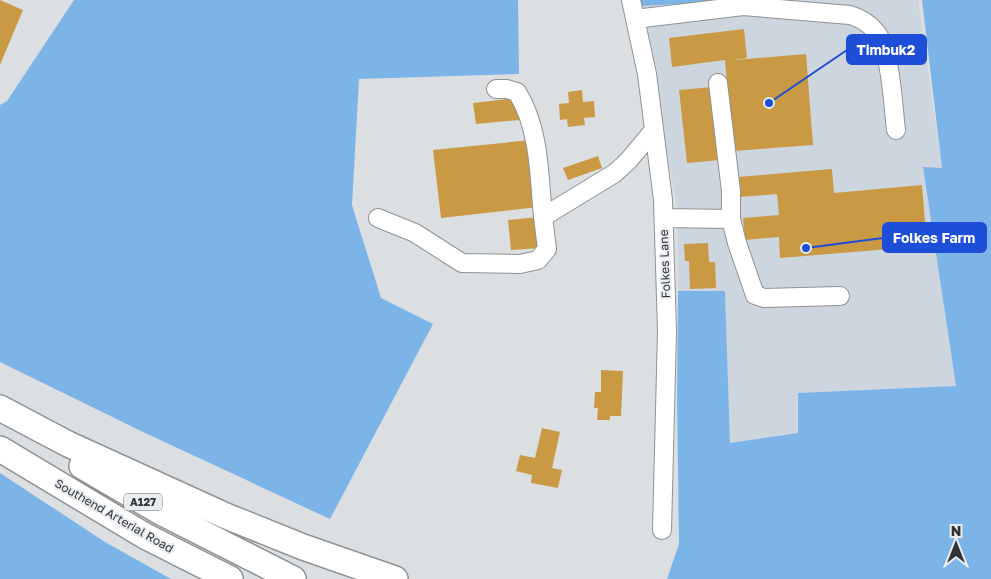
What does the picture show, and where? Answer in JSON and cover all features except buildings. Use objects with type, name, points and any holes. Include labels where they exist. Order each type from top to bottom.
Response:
[{"type":"highway","points":[[0,408],[120,468],[226,516],[303,547],[395,579]]},
{"type":"highway","name":"A127","points":[[0,413],[92,472],[159,511],[293,579]]},
{"type":"highway","name":"Southend Arterial Road","points":[[0,449],[145,536],[230,579]]},
{"type":"highway","points":[[145,536],[214,579]]},
{"type":"street","name":"Folkes Lane","points":[[631,0],[647,74],[663,200],[667,331],[662,530]]},
{"type":"street","points":[[635,20],[743,6],[850,15],[858,18],[876,31],[882,43],[888,69],[896,130]]},
{"type":"street","points":[[718,83],[731,191],[731,218],[737,243],[755,295],[764,298],[840,296]]},
{"type":"street","points":[[378,218],[415,233],[462,264],[520,264],[538,260],[547,249],[534,131],[525,105],[518,92],[496,89]]},
{"type":"street","points":[[543,217],[616,173],[654,130]]},
{"type":"street","points":[[664,218],[731,218]]},
{"type":"shaded area","points":[[74,0],[518,0],[519,74],[359,79],[352,205],[381,298],[433,324],[330,519],[143,432],[0,362],[0,105],[7,101]]},
{"type":"shaded area","points":[[640,0],[759,0],[640,6]]},
{"type":"shaded area","points":[[814,0],[918,0],[942,168],[923,167],[956,387],[798,393],[798,433],[730,443],[725,291],[678,291],[677,206],[640,6]]},
{"type":"shaded area","points":[[922,0],[991,0],[991,579],[667,579],[679,544],[678,291],[725,291],[730,443],[798,433],[798,393],[956,386],[923,167],[942,168]]},
{"type":"shaded area","points":[[0,473],[105,542],[171,579],[0,579]]},
{"type":"place","name":"Timbuk2","points":[[769,103]]},
{"type":"place","name":"Folkes Farm","points":[[806,248]]}]
